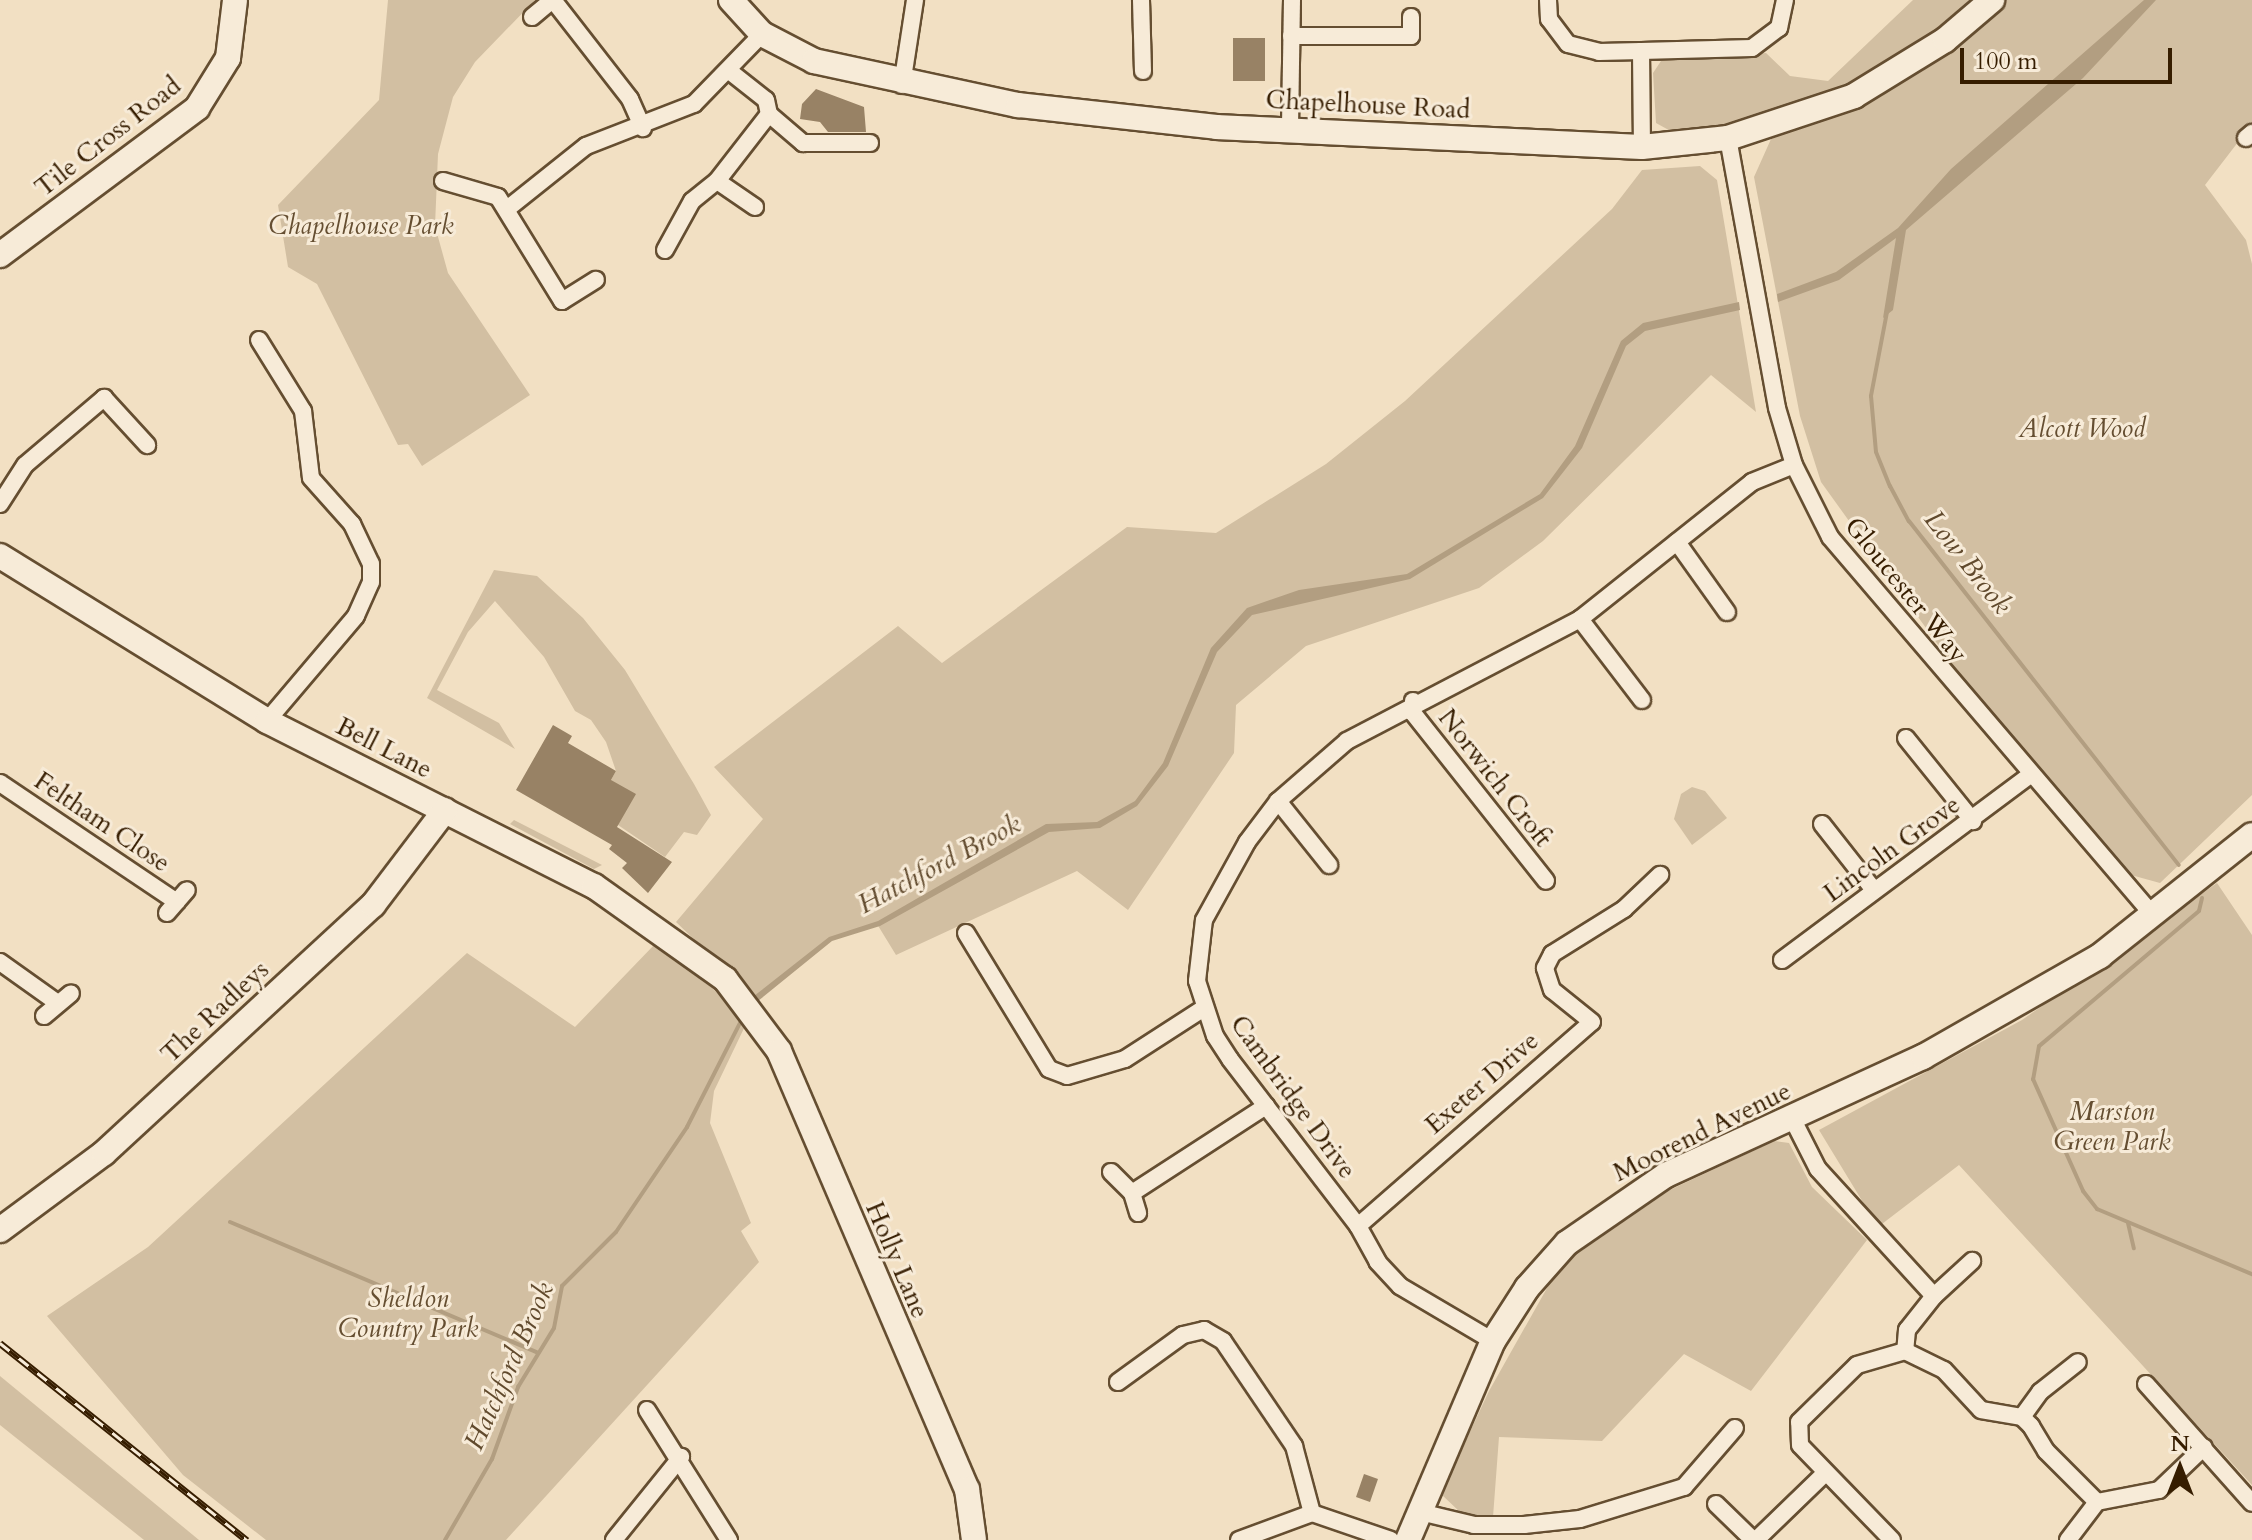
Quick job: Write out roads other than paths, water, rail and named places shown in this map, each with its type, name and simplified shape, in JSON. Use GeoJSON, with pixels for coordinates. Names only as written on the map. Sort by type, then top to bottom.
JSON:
{"type":"FeatureCollection","features":[{"type":"Feature","properties":{"kind":"street","name":"Tile Cross Road"},"geometry":{"type":"LineString","coordinates":[[0,255],[197,108],[228,58],[235,0]]}},
{"type":"Feature","properties":{"kind":"street"},"geometry":{"type":"LineString","coordinates":[[532,17],[553,0],[622,88],[643,128]]}},
{"type":"Feature","properties":{"kind":"street","name":"Chapelhouse Road"},"geometry":{"type":"LineString","coordinates":[[731,0],[762,34],[814,61],[902,85],[1089,115],[1642,147],[1728,138],[1864,90],[1945,40],[1992,0]]}},
{"type":"Feature","properties":{"kind":"street"},"geometry":{"type":"LineString","coordinates":[[902,85],[915,0]]}},
{"type":"Feature","properties":{"kind":"street"},"geometry":{"type":"LineString","coordinates":[[1141,0],[1143,71]]}},
{"type":"Feature","properties":{"kind":"street"},"geometry":{"type":"LineString","coordinates":[[1290,127],[1292,0]]}},
{"type":"Feature","properties":{"kind":"street"},"geometry":{"type":"LineString","coordinates":[[1548,0],[1549,19],[1568,44],[1599,52],[1752,48],[1779,28],[1785,0]]}},
{"type":"Feature","properties":{"kind":"street"},"geometry":{"type":"LineString","coordinates":[[1291,36],[1411,36],[1411,17]]}},
{"type":"Feature","properties":{"kind":"street"},"geometry":{"type":"LineString","coordinates":[[507,209],[586,146],[643,128],[694,104],[762,34]]}},
{"type":"Feature","properties":{"kind":"street"},"geometry":{"type":"LineString","coordinates":[[1641,51],[1642,147]]}},
{"type":"Feature","properties":{"kind":"street"},"geometry":{"type":"LineString","coordinates":[[728,70],[766,100],[769,114],[803,143],[831,150],[870,143]]}},
{"type":"Feature","properties":{"kind":"street"},"geometry":{"type":"LineString","coordinates":[[665,250],[692,201],[717,181],[769,114]]}},
{"type":"Feature","properties":{"kind":"street","name":"Gloucester Way"},"geometry":{"type":"LineString","coordinates":[[1728,138],[1762,324],[1794,465],[1830,537],[2029,776],[2143,922]]}},
{"type":"Feature","properties":{"kind":"street"},"geometry":{"type":"LineString","coordinates":[[443,181],[491,191],[507,209],[562,301],[596,280]]}},
{"type":"Feature","properties":{"kind":"street"},"geometry":{"type":"LineString","coordinates":[[717,181],[755,207]]}},
{"type":"Feature","properties":{"kind":"street"},"geometry":{"type":"LineString","coordinates":[[259,340],[303,411],[311,478],[352,524],[371,564],[371,582],[356,616],[267,721]]}},
{"type":"Feature","properties":{"kind":"street"},"geometry":{"type":"LineString","coordinates":[[0,504],[25,465],[104,398],[147,445]]}},
{"type":"Feature","properties":{"kind":"street","name":"Cambridge Drive"},"geometry":{"type":"LineString","coordinates":[[1493,1341],[1400,1286],[1215,1036],[1204,1008],[1196,954],[1204,920],[1247,842],[1278,801],[1347,741],[1413,701],[1580,619],[1752,482],[1794,465]]}},
{"type":"Feature","properties":{"kind":"street"},"geometry":{"type":"LineString","coordinates":[[1677,542],[1727,612]]}},
{"type":"Feature","properties":{"kind":"street","name":"Bell Lane"},"geometry":{"type":"LineString","coordinates":[[0,556],[267,721],[603,892],[682,943],[745,1001]]}},
{"type":"Feature","properties":{"kind":"street"},"geometry":{"type":"LineString","coordinates":[[1580,619],[1642,700]]}},
{"type":"Feature","properties":{"kind":"street","name":"Norwich Croft"},"geometry":{"type":"LineString","coordinates":[[1413,701],[1413,713],[1546,881]]}},
{"type":"Feature","properties":{"kind":"street"},"geometry":{"type":"LineString","coordinates":[[1906,738],[1973,821]]}},
{"type":"Feature","properties":{"kind":"street","name":"Lincoln Grove"},"geometry":{"type":"LineString","coordinates":[[1782,960],[1874,890],[1973,821],[2029,776]]}},
{"type":"Feature","properties":{"kind":"street","name":"Feltham Close"},"geometry":{"type":"LineString","coordinates":[[0,783],[177,901]]}},
{"type":"Feature","properties":{"kind":"street"},"geometry":{"type":"LineString","coordinates":[[1278,801],[1329,865]]}},
{"type":"Feature","properties":{"kind":"street","name":"The Radleys"},"geometry":{"type":"LineString","coordinates":[[0,1230],[104,1153],[373,905],[445,810]]}},
{"type":"Feature","properties":{"kind":"street"},"geometry":{"type":"LineString","coordinates":[[1822,824],[1874,890]]}},
{"type":"Feature","properties":{"kind":"street","name":"Moorend Avenue"},"geometry":{"type":"LineString","coordinates":[[1408,1540],[1493,1341],[1542,1269],[1597,1218],[1666,1175],[1923,1057],[2080,964],[2111,938],[2143,922],[2252,835]]}},
{"type":"Feature","properties":{"kind":"street","name":"Exeter Drive"},"geometry":{"type":"LineString","coordinates":[[1358,1226],[1592,1022],[1544,978],[1552,954],[1624,909],[1660,875]]}},
{"type":"Feature","properties":{"kind":"street"},"geometry":{"type":"LineString","coordinates":[[966,933],[1049,1069],[1083,1076],[1125,1059],[1204,1008]]}},
{"type":"Feature","properties":{"kind":"street"},"geometry":{"type":"LineString","coordinates":[[0,962],[56,1002]]}},
{"type":"Feature","properties":{"kind":"street"},"geometry":{"type":"LineString","coordinates":[[44,1016],[56,1002],[71,993]]}},
{"type":"Feature","properties":{"kind":"street","name":"Holly Lane"},"geometry":{"type":"LineString","coordinates":[[745,1001],[779,1051],[967,1489],[974,1540]]}},
{"type":"Feature","properties":{"kind":"street"},"geometry":{"type":"LineString","coordinates":[[1132,1193],[1266,1106]]}},
{"type":"Feature","properties":{"kind":"street"},"geometry":{"type":"LineString","coordinates":[[1792,1118],[1818,1169],[1934,1296]]}},
{"type":"Feature","properties":{"kind":"street"},"geometry":{"type":"LineString","coordinates":[[1111,1172],[1132,1193],[1138,1213]]}},
{"type":"Feature","properties":{"kind":"street"},"geometry":{"type":"LineString","coordinates":[[1905,1351],[1907,1330],[1934,1296],[1972,1261]]}},
{"type":"Feature","properties":{"kind":"street"},"geometry":{"type":"LineString","coordinates":[[1118,1382],[1183,1335],[1204,1330],[1223,1341],[1294,1446],[1312,1513]]}},
{"type":"Feature","properties":{"kind":"street"},"geometry":{"type":"LineString","coordinates":[[1892,1540],[1824,1474],[1800,1445],[1799,1422],[1857,1365],[1905,1351],[1944,1370],[1981,1410],[2022,1417],[2097,1502]]}},
{"type":"Feature","properties":{"kind":"street"},"geometry":{"type":"LineString","coordinates":[[2022,1417],[2040,1392],[2078,1362]]}},
{"type":"Feature","properties":{"kind":"street"},"geometry":{"type":"LineString","coordinates":[[2146,1384],[2252,1503]]}},
{"type":"Feature","properties":{"kind":"street"},"geometry":{"type":"LineString","coordinates":[[647,1410],[681,1457],[729,1540]]}},
{"type":"Feature","properties":{"kind":"street"},"geometry":{"type":"LineString","coordinates":[[1420,1512],[1474,1525],[1524,1525],[1580,1519],[1689,1492],[1735,1428]]}},
{"type":"Feature","properties":{"kind":"street"},"geometry":{"type":"LineString","coordinates":[[2068,1540],[2097,1502],[2159,1490],[2204,1447]]}},
{"type":"Feature","properties":{"kind":"street"},"geometry":{"type":"LineString","coordinates":[[614,1540],[681,1457]]}},
{"type":"Feature","properties":{"kind":"street"},"geometry":{"type":"LineString","coordinates":[[1716,1504],[1755,1540],[1824,1474]]}},
{"type":"Feature","properties":{"kind":"street"},"geometry":{"type":"LineString","coordinates":[[1239,1540],[1312,1513],[1391,1540]]}},
{"type":"Feature","properties":{"kind":"waterway","name":"Low Brook"},"geometry":{"type":"LineString","coordinates":[[1887,312],[1871,396],[1876,452],[1890,486],[1909,521],[2179,865]]}},
{"type":"Feature","properties":{"kind":"waterway","name":"Low Brook"},"geometry":{"type":"LineString","coordinates":[[2202,898],[2199,911],[2039,1046],[2033,1079],[2083,1191],[2097,1209],[2252,1274]]}},
{"type":"Feature","properties":{"kind":"waterway","name":"Hatchford Brook"},"geometry":{"type":"LineString","coordinates":[[445,1540],[492,1459],[518,1387],[554,1328],[562,1286],[616,1232],[687,1127],[743,1017]]}},
{"type":"Feature","properties":{"kind":"waterway"},"geometry":{"type":"LineString","coordinates":[[230,1222],[537,1352]]}},
{"type":"Feature","properties":{"kind":"waterway"},"geometry":{"type":"LineString","coordinates":[[2128,1223],[2134,1248]]}},
{"type":"Feature","properties":{"kind":"railway"},"geometry":{"type":"LineString","coordinates":[[0,1343],[247,1540]]}},
{"type":"Feature","properties":{"kind":"park label","name":"Chapelhouse Park"},"geometry":{"type":"Point","coordinates":[361,226]}},
{"type":"Feature","properties":{"kind":"park label","name":"Alcott Wood"},"geometry":{"type":"Point","coordinates":[2082,429]}},
{"type":"Feature","properties":{"kind":"park label","name":"Marston Green Park"},"geometry":{"type":"Point","coordinates":[2112,1127]}},
{"type":"Feature","properties":{"kind":"park label","name":"Sheldon Country Park"},"geometry":{"type":"Point","coordinates":[408,1314]}}]}
